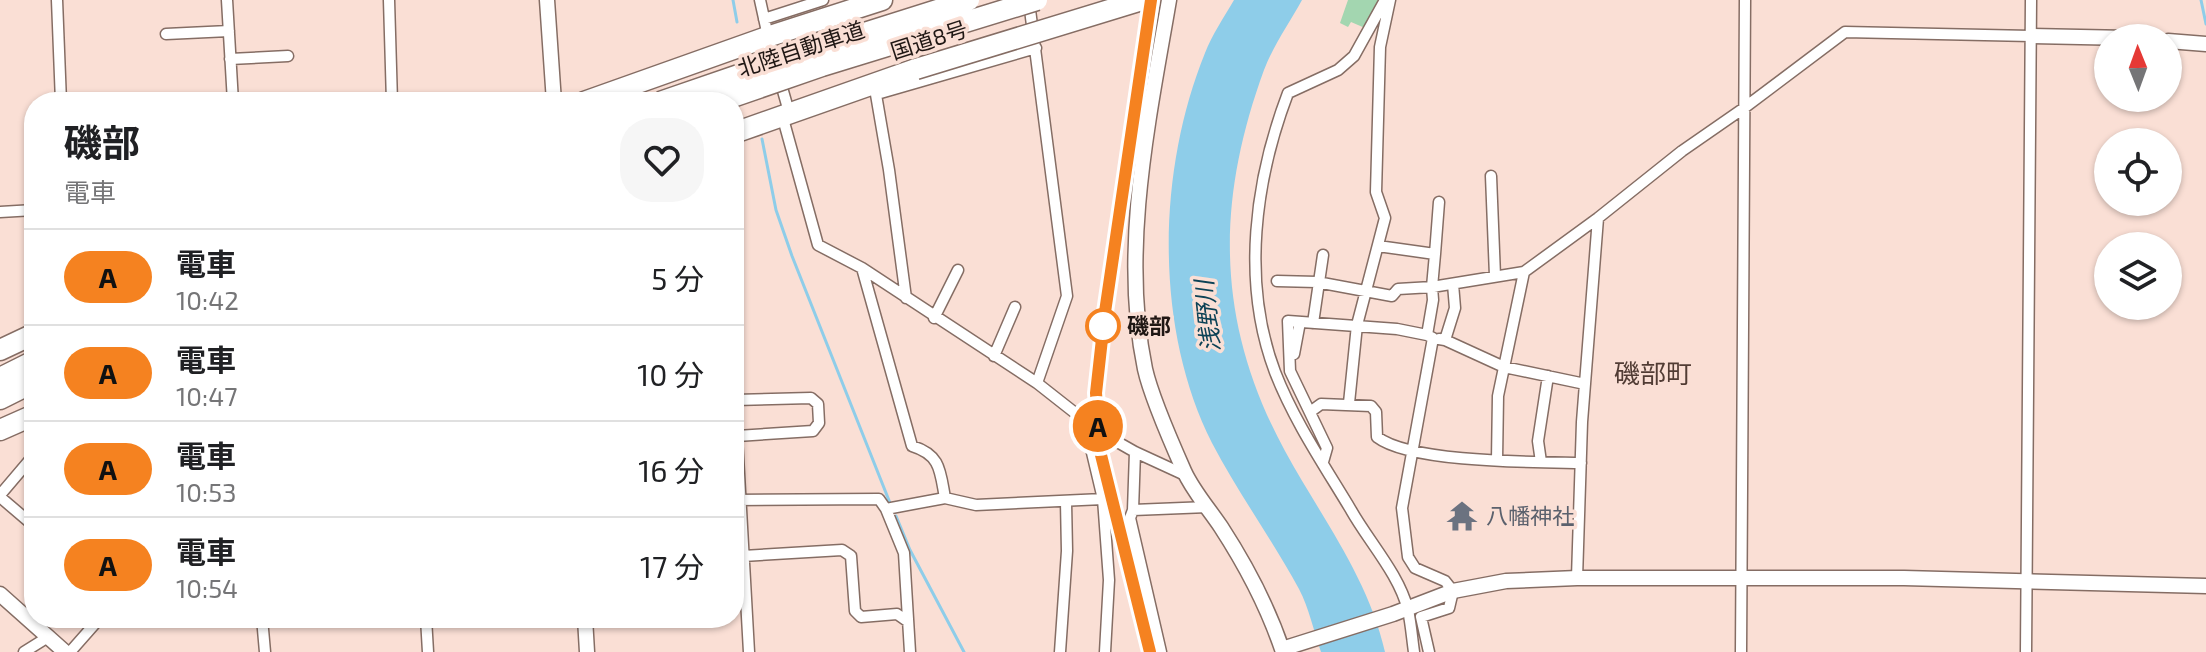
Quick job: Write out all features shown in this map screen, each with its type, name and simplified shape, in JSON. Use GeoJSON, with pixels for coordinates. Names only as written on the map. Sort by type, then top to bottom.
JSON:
{"type":"FeatureCollection","features":[{"type":"Feature","properties":{"kind":"highway","name":"北陸自動車道"},"geometry":{"type":"LineString","coordinates":[[690,92],[969,0]]}},
{"type":"Feature","properties":{"kind":"highway","name":"北陸自動車道"},"geometry":{"type":"LineString","coordinates":[[744,93],[1037,0]]}},
{"type":"Feature","properties":{"kind":"highway","name":"国道8号"},"geometry":{"type":"LineString","coordinates":[[744,129],[785,114],[876,89],[916,69],[1142,0]]}},
{"type":"Feature","properties":{"kind":"highway"},"geometry":{"type":"LineString","coordinates":[[611,92],[767,35],[873,1]]}},
{"type":"Feature","properties":{"kind":"highway"},"geometry":{"type":"LineString","coordinates":[[0,350],[24,339]]}},
{"type":"Feature","properties":{"kind":"highway"},"geometry":{"type":"LineString","coordinates":[[0,378],[24,366]]}},
{"type":"Feature","properties":{"kind":"highway"},"geometry":{"type":"LineString","coordinates":[[0,399],[24,387]]}},
{"type":"Feature","properties":{"kind":"highway"},"geometry":{"type":"LineString","coordinates":[[0,430],[24,419]]}},
{"type":"Feature","properties":{"kind":"street"},"geometry":{"type":"LineString","coordinates":[[57,0],[61,92]]}},
{"type":"Feature","properties":{"kind":"street"},"geometry":{"type":"LineString","coordinates":[[227,0],[232,92]]}},
{"type":"Feature","properties":{"kind":"street"},"geometry":{"type":"LineString","coordinates":[[389,0],[392,92]]}},
{"type":"Feature","properties":{"kind":"street"},"geometry":{"type":"LineString","coordinates":[[547,0],[553,92]]}},
{"type":"Feature","properties":{"kind":"street"},"geometry":{"type":"LineString","coordinates":[[760,0],[767,35],[823,0]]}},
{"type":"Feature","properties":{"kind":"street"},"geometry":{"type":"LineString","coordinates":[[1029,0],[1067,296],[1037,383]]}},
{"type":"Feature","properties":{"kind":"street"},"geometry":{"type":"LineString","coordinates":[[1169,0],[1147,130],[1137,230],[1136,314],[1145,372],[1185,475],[1258,589],[1278,651],[1453,591],[1506,581],[1740,577],[2206,586]]}},
{"type":"Feature","properties":{"kind":"street"},"geometry":{"type":"LineString","coordinates":[[1349,403],[1357,325],[1385,218],[1376,192],[1380,47],[1387,0]]}},
{"type":"Feature","properties":{"kind":"street"},"geometry":{"type":"LineString","coordinates":[[1387,0],[1354,56],[1338,70],[1288,93],[1275,127],[1261,182],[1255,273],[1261,323],[1282,388],[1361,528],[1396,581],[1400,611],[1414,652]]}},
{"type":"Feature","properties":{"kind":"street"},"geometry":{"type":"LineString","coordinates":[[1741,652],[1745,0]]}},
{"type":"Feature","properties":{"kind":"street"},"geometry":{"type":"LineString","coordinates":[[2026,652],[2031,0]]}},
{"type":"Feature","properties":{"kind":"street"},"geometry":{"type":"LineString","coordinates":[[166,34],[229,31]]}},
{"type":"Feature","properties":{"kind":"street"},"geometry":{"type":"LineString","coordinates":[[1277,281],[1317,282],[1392,296],[1398,289],[1432,287],[1524,272],[1692,143],[1845,32],[2094,37]]}},
{"type":"Feature","properties":{"kind":"street"},"geometry":{"type":"LineString","coordinates":[[2182,42],[2206,44]]}},
{"type":"Feature","properties":{"kind":"street"},"geometry":{"type":"LineString","coordinates":[[906,298],[876,89],[1036,48]]}},
{"type":"Feature","properties":{"kind":"street"},"geometry":{"type":"LineString","coordinates":[[230,59],[288,56]]}},
{"type":"Feature","properties":{"kind":"street"},"geometry":{"type":"LineString","coordinates":[[783,91],[785,114],[818,245],[862,268],[1037,383],[1135,452],[1185,475]]}},
{"type":"Feature","properties":{"kind":"street"},"geometry":{"type":"LineString","coordinates":[[1491,176],[1495,276]]}},
{"type":"Feature","properties":{"kind":"street"},"geometry":{"type":"LineString","coordinates":[[1439,202],[1430,336],[1402,508],[1408,557],[1415,568],[1445,581],[1453,591]]}},
{"type":"Feature","properties":{"kind":"street"},"geometry":{"type":"LineString","coordinates":[[0,212],[24,211]]}},
{"type":"Feature","properties":{"kind":"street"},"geometry":{"type":"LineString","coordinates":[[1577,578],[1585,384],[1598,218]]}},
{"type":"Feature","properties":{"kind":"street"},"geometry":{"type":"LineString","coordinates":[[1378,246],[1435,254]]}},
{"type":"Feature","properties":{"kind":"street"},"geometry":{"type":"LineString","coordinates":[[1313,323],[1323,255]]}},
{"type":"Feature","properties":{"kind":"street"},"geometry":{"type":"LineString","coordinates":[[862,268],[912,446],[923,449],[938,461],[945,498]]}},
{"type":"Feature","properties":{"kind":"street"},"geometry":{"type":"LineString","coordinates":[[934,318],[958,270]]}},
{"type":"Feature","properties":{"kind":"street"},"geometry":{"type":"LineString","coordinates":[[1497,460],[1498,396],[1524,272]]}},
{"type":"Feature","properties":{"kind":"street"},"geometry":{"type":"LineString","coordinates":[[1445,340],[1455,308],[1453,284]]}},
{"type":"Feature","properties":{"kind":"street"},"geometry":{"type":"LineString","coordinates":[[994,356],[1015,307]]}},
{"type":"Feature","properties":{"kind":"street"},"geometry":{"type":"LineString","coordinates":[[1323,462],[1327,448],[1290,371],[1288,321],[1397,329],[1445,340],[1504,367],[1585,384]]}},
{"type":"Feature","properties":{"kind":"street"},"geometry":{"type":"LineString","coordinates":[[1541,462],[1538,441],[1548,376]]}},
{"type":"Feature","properties":{"kind":"street"},"geometry":{"type":"LineString","coordinates":[[744,400],[811,398],[818,404],[819,423],[813,431],[744,436]]}},
{"type":"Feature","properties":{"kind":"street"},"geometry":{"type":"LineString","coordinates":[[1310,412],[1321,404],[1371,406],[1376,412],[1377,437],[1386,444],[1413,450],[1462,458],[1581,463]]}},
{"type":"Feature","properties":{"kind":"street"},"geometry":{"type":"LineString","coordinates":[[1084,419],[1103,499],[1109,580],[1105,652]]}},
{"type":"Feature","properties":{"kind":"street"},"geometry":{"type":"LineString","coordinates":[[1135,452],[1130,518],[1161,652]]}},
{"type":"Feature","properties":{"kind":"street"},"geometry":{"type":"LineString","coordinates":[[24,467],[0,496],[24,517]]}},
{"type":"Feature","properties":{"kind":"street"},"geometry":{"type":"LineString","coordinates":[[886,509],[945,498],[976,505],[1103,499]]}},
{"type":"Feature","properties":{"kind":"street"},"geometry":{"type":"LineString","coordinates":[[744,500],[879,499],[904,553],[910,652]]}},
{"type":"Feature","properties":{"kind":"street"},"geometry":{"type":"LineString","coordinates":[[1060,652],[1067,551],[1066,502]]}},
{"type":"Feature","properties":{"kind":"street"},"geometry":{"type":"LineString","coordinates":[[1133,510],[1208,507]]}},
{"type":"Feature","properties":{"kind":"street"},"geometry":{"type":"LineString","coordinates":[[744,556],[842,550],[851,556],[855,611],[861,617],[897,614],[907,621]]}},
{"type":"Feature","properties":{"kind":"street"},"geometry":{"type":"LineString","coordinates":[[744,572],[749,652]]}},
{"type":"Feature","properties":{"kind":"street"},"geometry":{"type":"LineString","coordinates":[[1429,652],[1421,617],[1449,608],[1453,591]]}},
{"type":"Feature","properties":{"kind":"street"},"geometry":{"type":"LineString","coordinates":[[0,594],[24,616]]}},
{"type":"Feature","properties":{"kind":"street"},"geometry":{"type":"LineString","coordinates":[[38,628],[68,652],[91,628]]}},
{"type":"Feature","properties":{"kind":"street"},"geometry":{"type":"LineString","coordinates":[[263,628],[265,652]]}},
{"type":"Feature","properties":{"kind":"street"},"geometry":{"type":"LineString","coordinates":[[427,628],[428,652]]}},
{"type":"Feature","properties":{"kind":"street"},"geometry":{"type":"LineString","coordinates":[[586,628],[587,652]]}},
{"type":"Feature","properties":{"kind":"street"},"geometry":{"type":"LineString","coordinates":[[24,652],[48,637]]}},
{"type":"Feature","properties":{"kind":"green space"},"geometry":{"type":"Polygon","coordinates":[[[1348,0],[1378,0],[1365,28],[1351,22],[1348,27],[1340,23],[1348,0]]]}},
{"type":"Feature","properties":{"kind":"water","name":"浅野川"},"geometry":{"type":"Polygon","coordinates":[[[1234,0],[1302,0],[1264,70],[1237,168],[1231,216],[1230,263],[1235,310],[1246,357],[1262,404],[1285,451],[1355,573],[1385,652],[1321,652],[1299,589],[1212,443],[1193,398],[1180,350],[1172,300],[1169,249],[1171,198],[1178,148],[1189,99],[1205,53],[1234,0]]]}},
{"type":"Feature","properties":{"kind":"waterway"},"geometry":{"type":"LineString","coordinates":[[733,0],[737,22]]}},
{"type":"Feature","properties":{"kind":"waterway"},"geometry":{"type":"LineString","coordinates":[[2201,0],[2206,24]]}},
{"type":"Feature","properties":{"kind":"waterway"},"geometry":{"type":"LineString","coordinates":[[1105,282],[1145,8]]}},
{"type":"Feature","properties":{"kind":"waterway"},"geometry":{"type":"LineString","coordinates":[[762,139],[776,210],[792,256],[890,503]]}},
{"type":"Feature","properties":{"kind":"waterway"},"geometry":{"type":"LineString","coordinates":[[896,516],[910,550],[964,652]]}},
{"type":"Feature","properties":{"kind":"railway"},"geometry":{"type":"LineString","coordinates":[[1150,652],[1101,455],[1096,393],[1151,0]]}},
{"type":"Feature","properties":{"kind":"train","name":"A"},"geometry":{"type":"LineString","coordinates":[[1150,652],[1101,455],[1096,393],[1151,0]]}},
{"type":"Feature","properties":{"kind":"place","name":"磯部"},"geometry":{"type":"Point","coordinates":[1103,326]}},
{"type":"Feature","properties":{"kind":"place","name":"八幡神社"},"geometry":{"type":"Point","coordinates":[1462,516]}},
{"type":"Feature","properties":{"kind":"district","name":"磯部町"},"geometry":{"type":"Point","coordinates":[1653,374]}}]}
